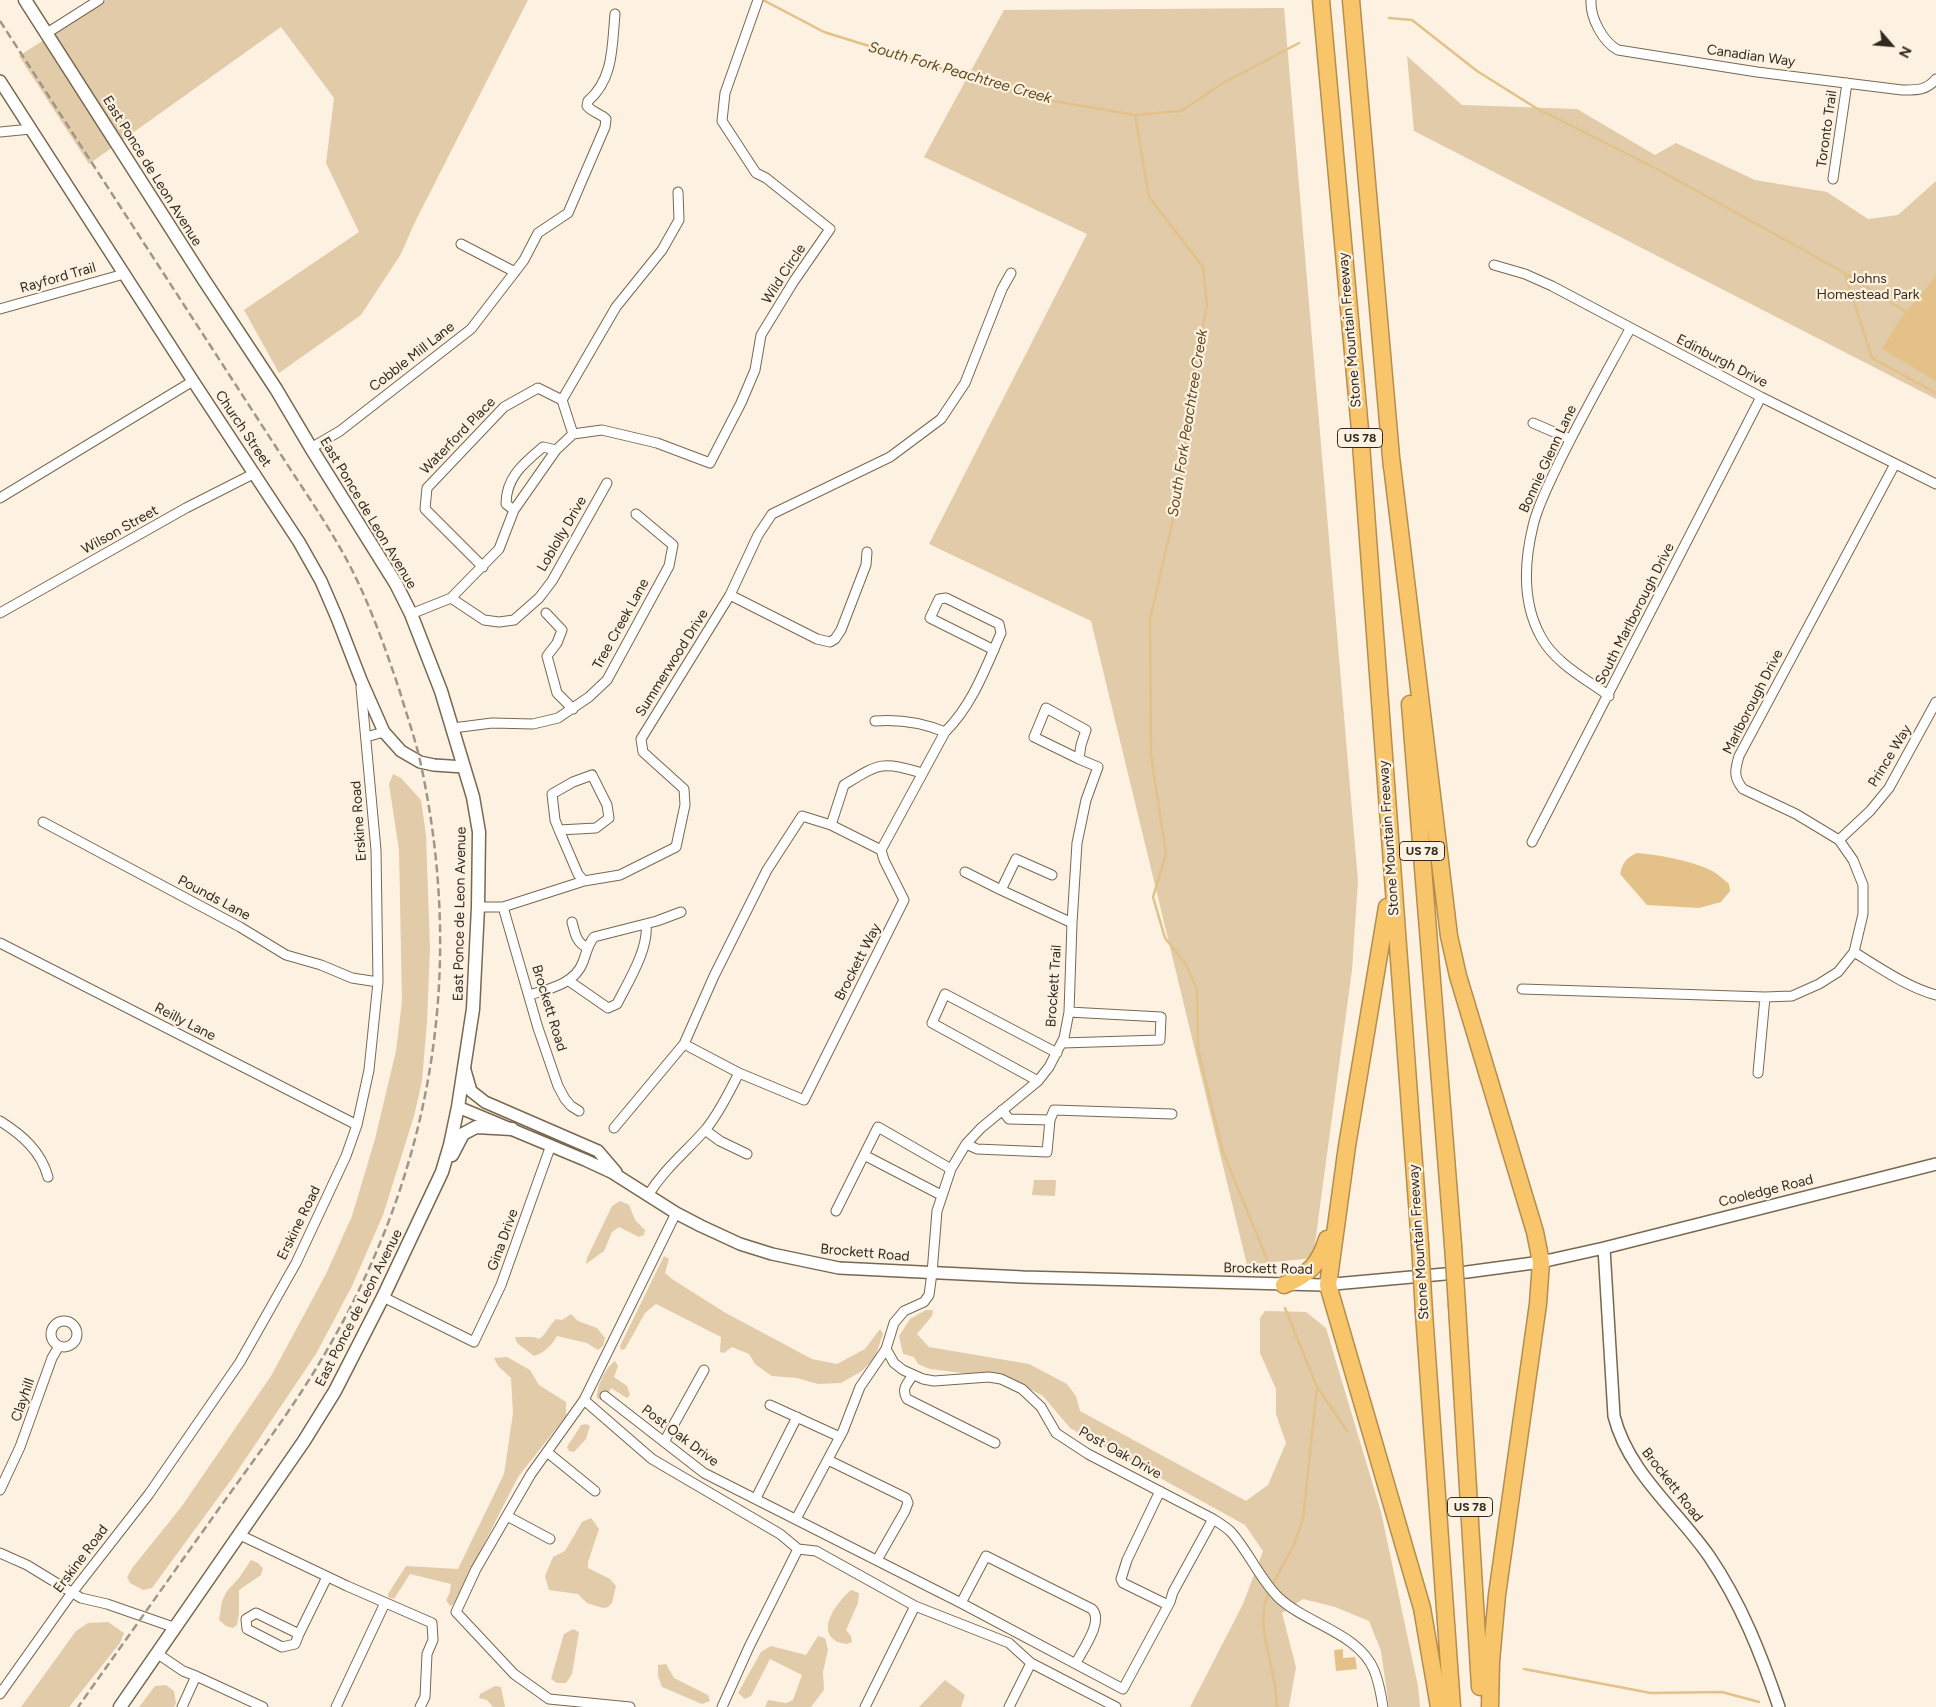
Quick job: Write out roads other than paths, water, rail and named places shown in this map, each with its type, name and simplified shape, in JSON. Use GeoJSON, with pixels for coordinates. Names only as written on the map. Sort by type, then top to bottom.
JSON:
{"type":"FeatureCollection","features":[{"type":"Feature","properties":{"kind":"highway","name":"Stone Mountain Freeway"},"geometry":{"type":"LineString","coordinates":[[1321,0],[1360,430],[1452,1707]]}},
{"type":"Feature","properties":{"kind":"highway","name":"US 78"},"geometry":{"type":"LineString","coordinates":[[1351,0],[1391,457],[1457,1306],[1482,1707]]}},
{"type":"Feature","properties":{"kind":"highway"},"geometry":{"type":"LineString","coordinates":[[1391,457],[1449,936],[1458,976],[1535,1232],[1541,1262],[1537,1314],[1497,1595],[1491,1661],[1490,1707]]}},
{"type":"Feature","properties":{"kind":"highway"},"geometry":{"type":"LineString","coordinates":[[1392,878],[1340,1198],[1328,1285],[1422,1608],[1439,1707]]}},
{"type":"Feature","properties":{"kind":"highway"},"geometry":{"type":"LineString","coordinates":[[1284,1285],[1302,1277],[1319,1260],[1323,1253],[1340,1198]]}},
{"type":"Feature","properties":{"kind":"main road","name":"East Ponce de Leon Avenue"},"geometry":{"type":"LineString","coordinates":[[25,0],[276,389],[396,584],[411,614],[441,691],[473,797],[479,832],[478,907],[473,1009],[458,1107],[442,1172],[383,1297],[335,1391],[310,1433],[120,1707]]}},
{"type":"Feature","properties":{"kind":"main road"},"geometry":{"type":"LineString","coordinates":[[442,1172],[463,1134],[476,1127],[512,1129]]}},
{"type":"Feature","properties":{"kind":"street"},"geometry":{"type":"LineString","coordinates":[[46,33],[99,0]]}},
{"type":"Feature","properties":{"kind":"street","name":"Canadian Way"},"geometry":{"type":"LineString","coordinates":[[1591,0],[1596,22],[1604,38],[1618,50],[1757,72],[1902,90],[1922,90],[1931,86],[1936,79]]}},
{"type":"Feature","properties":{"kind":"street","name":"Wild Circle"},"geometry":{"type":"LineString","coordinates":[[573,434],[602,430],[658,443],[710,463],[741,403],[751,378],[761,335],[830,229],[766,178],[756,173],[722,121],[725,93],[757,4]]}},
{"type":"Feature","properties":{"kind":"street","name":"Cobble Mill Lane"},"geometry":{"type":"LineString","coordinates":[[311,448],[340,431],[471,329],[524,260],[538,233],[568,213],[606,127],[606,119],[592,112],[588,106],[588,101],[594,96],[610,67],[615,14]]}},
{"type":"Feature","properties":{"kind":"street","name":"Church Street"},"geometry":{"type":"LineString","coordinates":[[0,81],[299,542],[321,581],[338,618],[361,680],[384,732],[401,751],[420,762],[464,767]]}},
{"type":"Feature","properties":{"kind":"street","name":"Toronto Trail"},"geometry":{"type":"LineString","coordinates":[[1833,179],[1847,83]]}},
{"type":"Feature","properties":{"kind":"street"},"geometry":{"type":"LineString","coordinates":[[0,132],[30,129]]}},
{"type":"Feature","properties":{"kind":"street"},"geometry":{"type":"LineString","coordinates":[[411,614],[451,598],[483,567],[499,549],[514,510],[556,450],[573,434],[562,400],[616,307],[662,250],[669,238],[678,220],[678,192]]}},
{"type":"Feature","properties":{"kind":"street"},"geometry":{"type":"LineString","coordinates":[[461,244],[515,272]]}},
{"type":"Feature","properties":{"kind":"street","name":"Edinburgh Drive"},"geometry":{"type":"LineString","coordinates":[[1494,265],[1525,274],[1552,286],[1761,397],[1936,484]]}},
{"type":"Feature","properties":{"kind":"street","name":"Summerwood Drive"},"geometry":{"type":"LineString","coordinates":[[478,907],[503,907],[584,881],[620,875],[676,847],[684,805],[684,789],[643,752],[641,739],[649,723],[730,595],[758,535],[772,514],[890,456],[941,419],[965,383],[1010,273]]}},
{"type":"Feature","properties":{"kind":"street","name":"Rayford Trail"},"geometry":{"type":"LineString","coordinates":[[0,309],[124,274]]}},
{"type":"Feature","properties":{"kind":"street","name":"Bonnie Glenn Lane"},"geometry":{"type":"LineString","coordinates":[[1609,696],[1554,655],[1541,638],[1531,617],[1526,588],[1527,557],[1533,524],[1570,439],[1630,329]]}},
{"type":"Feature","properties":{"kind":"street"},"geometry":{"type":"LineString","coordinates":[[0,498],[193,381]]}},
{"type":"Feature","properties":{"kind":"street","name":"Waterford Place"},"geometry":{"type":"LineString","coordinates":[[483,567],[425,509],[427,488],[504,406],[538,388],[562,400]]}},
{"type":"Feature","properties":{"kind":"street","name":"South Marlborough Drive"},"geometry":{"type":"LineString","coordinates":[[1532,842],[1609,696],[1761,397]]}},
{"type":"Feature","properties":{"kind":"street"},"geometry":{"type":"LineString","coordinates":[[1533,423],[1570,439]]}},
{"type":"Feature","properties":{"kind":"street"},"geometry":{"type":"LineString","coordinates":[[514,510],[506,504],[506,490],[523,463],[543,447],[556,450]]}},
{"type":"Feature","properties":{"kind":"street","name":"Marlborough Drive"},"geometry":{"type":"LineString","coordinates":[[1522,989],[1766,997],[1792,996],[1819,984],[1838,972],[1854,952],[1863,914],[1863,885],[1853,860],[1839,840],[1804,818],[1743,789],[1737,781],[1734,772],[1743,747],[1895,464]]}},
{"type":"Feature","properties":{"kind":"street","name":"Wilson Street"},"geometry":{"type":"LineString","coordinates":[[0,614],[186,508],[255,473]]}},
{"type":"Feature","properties":{"kind":"street","name":"Loblolly Drive"},"geometry":{"type":"LineString","coordinates":[[451,598],[484,620],[499,622],[514,620],[539,598],[552,581],[607,483]]}},
{"type":"Feature","properties":{"kind":"street","name":"Tree Creek Lane"},"geometry":{"type":"LineString","coordinates":[[453,728],[492,723],[533,724],[558,718],[589,698],[607,680],[669,566],[674,545],[636,514]]}},
{"type":"Feature","properties":{"kind":"street"},"geometry":{"type":"LineString","coordinates":[[730,595],[817,639],[830,642],[835,639],[841,630],[866,565],[867,552]]}},
{"type":"Feature","properties":{"kind":"street"},"geometry":{"type":"LineString","coordinates":[[614,1128],[684,1044],[714,976],[767,870],[802,816],[832,826],[881,850],[945,732],[958,719],[994,650],[1002,633],[998,624],[946,598],[938,599],[930,618],[994,650]]}},
{"type":"Feature","properties":{"kind":"street"},"geometry":{"type":"LineString","coordinates":[[546,613],[562,630],[557,643],[547,656],[557,693],[573,709]]}},
{"type":"Feature","properties":{"kind":"street","name":"Erskine Road"},"geometry":{"type":"LineString","coordinates":[[0,1694],[71,1594],[149,1494],[240,1362],[296,1263],[346,1156],[357,1125],[369,1070],[378,982],[376,850],[361,680]]}},
{"type":"Feature","properties":{"kind":"street","name":"Prince Way"},"geometry":{"type":"LineString","coordinates":[[1839,840],[1870,811],[1889,788],[1936,702]]}},
{"type":"Feature","properties":{"kind":"street","name":"Brockett Trail"},"geometry":{"type":"LineString","coordinates":[[932,1273],[937,1211],[951,1169],[966,1144],[981,1128],[1038,1081],[1049,1067],[1064,1038],[1069,1012],[1077,843],[1086,800],[1098,766],[1079,760],[1034,737],[1046,708],[1086,730],[1079,760]]}},
{"type":"Feature","properties":{"kind":"street"},"geometry":{"type":"LineString","coordinates":[[875,721],[896,720],[925,724],[945,732]]}},
{"type":"Feature","properties":{"kind":"street"},"geometry":{"type":"LineString","coordinates":[[366,737],[384,732]]}},
{"type":"Feature","properties":{"kind":"street"},"geometry":{"type":"LineString","coordinates":[[832,826],[844,785],[874,767],[895,765],[922,773]]}},
{"type":"Feature","properties":{"kind":"street"},"geometry":{"type":"LineString","coordinates":[[559,830],[596,828],[609,818],[607,805],[592,775],[573,782],[552,794],[555,820],[559,830],[578,874],[584,881]]}},
{"type":"Feature","properties":{"kind":"street","name":"Pounds Lane"},"geometry":{"type":"LineString","coordinates":[[43,822],[240,927],[286,955],[321,965],[352,978],[378,982]]}},
{"type":"Feature","properties":{"kind":"street","name":"Brockett Way"},"geometry":{"type":"LineString","coordinates":[[684,1044],[739,1073],[804,1100],[904,900],[881,850]]}},
{"type":"Feature","properties":{"kind":"street"},"geometry":{"type":"LineString","coordinates":[[1001,890],[1016,859],[1052,875]]}},
{"type":"Feature","properties":{"kind":"street"},"geometry":{"type":"LineString","coordinates":[[965,872],[1072,923]]}},
{"type":"Feature","properties":{"kind":"street","name":"Brockett Road"},"geometry":{"type":"LineString","coordinates":[[503,907],[558,1086],[565,1099],[579,1111]]}},
{"type":"Feature","properties":{"kind":"street"},"geometry":{"type":"LineString","coordinates":[[529,995],[569,981],[582,965],[594,937],[646,924],[681,912]]}},
{"type":"Feature","properties":{"kind":"street"},"geometry":{"type":"LineString","coordinates":[[572,922],[577,940],[581,945],[588,948]]}},
{"type":"Feature","properties":{"kind":"street"},"geometry":{"type":"LineString","coordinates":[[569,981],[608,1008],[616,1004],[645,944],[648,933],[646,924]]}},
{"type":"Feature","properties":{"kind":"street","name":"Reilly Lane"},"geometry":{"type":"LineString","coordinates":[[0,943],[357,1125]]}},
{"type":"Feature","properties":{"kind":"street"},"geometry":{"type":"LineString","coordinates":[[1854,952],[1894,976],[1936,995]]}},
{"type":"Feature","properties":{"kind":"street"},"geometry":{"type":"LineString","coordinates":[[1038,1081],[932,1023],[945,994],[1057,1053]]}},
{"type":"Feature","properties":{"kind":"street"},"geometry":{"type":"LineString","coordinates":[[1758,1073],[1766,997]]}},
{"type":"Feature","properties":{"kind":"street"},"geometry":{"type":"LineString","coordinates":[[1062,1043],[1160,1040],[1161,1016],[1069,1012]]}},
{"type":"Feature","properties":{"kind":"street"},"geometry":{"type":"LineString","coordinates":[[464,1067],[471,1091],[486,1102],[598,1151],[620,1178]]}},
{"type":"Feature","properties":{"kind":"street"},"geometry":{"type":"LineString","coordinates":[[648,1195],[665,1171],[705,1130],[719,1112],[739,1073]]}},
{"type":"Feature","properties":{"kind":"street","name":"Brockett Road"},"geometry":{"type":"LineString","coordinates":[[458,1107],[551,1145],[620,1178],[676,1213],[740,1244],[792,1260],[839,1268],[932,1273],[1328,1285],[1467,1272],[1541,1262],[1604,1248],[1614,1416],[1618,1433],[1633,1462],[1708,1556],[1732,1593],[1752,1634],[1780,1707]]}},
{"type":"Feature","properties":{"kind":"street"},"geometry":{"type":"LineString","coordinates":[[1002,1110],[1009,1119],[1050,1120]]}},
{"type":"Feature","properties":{"kind":"street"},"geometry":{"type":"LineString","coordinates":[[966,1144],[977,1149],[1047,1152],[1050,1120],[1054,1110],[1172,1114]]}},
{"type":"Feature","properties":{"kind":"street"},"geometry":{"type":"LineString","coordinates":[[0,1121],[17,1132],[33,1148],[44,1165],[48,1177]]}},
{"type":"Feature","properties":{"kind":"street"},"geometry":{"type":"LineString","coordinates":[[836,1211],[878,1127],[951,1169]]}},
{"type":"Feature","properties":{"kind":"street"},"geometry":{"type":"LineString","coordinates":[[705,1130],[720,1141],[747,1154]]}},
{"type":"Feature","properties":{"kind":"street","name":"Gina Drive"},"geometry":{"type":"LineString","coordinates":[[383,1297],[474,1342],[501,1284],[551,1145]]}},
{"type":"Feature","properties":{"kind":"street"},"geometry":{"type":"LineString","coordinates":[[864,1155],[941,1195]]}},
{"type":"Feature","properties":{"kind":"street","name":"Cooledge Road"},"geometry":{"type":"LineString","coordinates":[[1604,1248],[1936,1164]]}},
{"type":"Feature","properties":{"kind":"street"},"geometry":{"type":"LineString","coordinates":[[630,1707],[548,1703],[514,1674],[456,1612],[476,1569],[531,1474],[584,1400],[676,1213]]}},
{"type":"Feature","properties":{"kind":"street"},"geometry":{"type":"LineString","coordinates":[[796,1519],[840,1437],[860,1387],[886,1349],[891,1329],[904,1311],[926,1300],[930,1289],[932,1273]]}},
{"type":"Feature","properties":{"kind":"street","name":"Clayhill"},"geometry":{"type":"LineString","coordinates":[[0,1490],[20,1447],[52,1358],[59,1346]]}},
{"type":"Feature","properties":{"kind":"street","name":"Post Oak Drive"},"geometry":{"type":"LineString","coordinates":[[886,1349],[894,1363],[923,1380],[989,1377],[1001,1379],[1022,1389],[1041,1407],[1056,1433],[1088,1454],[1213,1519],[1230,1531],[1265,1582],[1278,1597],[1294,1611],[1350,1642],[1360,1650],[1374,1668],[1383,1707]]}},
{"type":"Feature","properties":{"kind":"street"},"geometry":{"type":"LineString","coordinates":[[664,1442],[704,1370]]}},
{"type":"Feature","properties":{"kind":"street"},"geometry":{"type":"LineString","coordinates":[[913,1375],[903,1390],[907,1399],[996,1443]]}},
{"type":"Feature","properties":{"kind":"street","name":"Post Oak Drive"},"geometry":{"type":"LineString","coordinates":[[605,1396],[704,1473],[961,1602],[1123,1689],[1170,1602]]}},
{"type":"Feature","properties":{"kind":"street"},"geometry":{"type":"LineString","coordinates":[[584,1400],[652,1459],[780,1534],[798,1549],[816,1551],[915,1606],[1009,1643],[1031,1663],[1116,1707]]}},
{"type":"Feature","properties":{"kind":"street"},"geometry":{"type":"LineString","coordinates":[[770,1404],[840,1437]]}},
{"type":"Feature","properties":{"kind":"street"},"geometry":{"type":"LineString","coordinates":[[756,1498],[797,1417]]}},
{"type":"Feature","properties":{"kind":"street"},"geometry":{"type":"LineString","coordinates":[[547,1452],[595,1491]]}},
{"type":"Feature","properties":{"kind":"street"},"geometry":{"type":"LineString","coordinates":[[828,1460],[906,1498],[908,1503],[905,1511],[877,1560]]}},
{"type":"Feature","properties":{"kind":"street","name":"Post Oak Drive"},"geometry":{"type":"LineString","coordinates":[[1160,1491],[1127,1560],[1121,1579],[1123,1583],[1166,1604],[1170,1602]]}},
{"type":"Feature","properties":{"kind":"street"},"geometry":{"type":"LineString","coordinates":[[507,1516],[550,1539]]}},
{"type":"Feature","properties":{"kind":"street"},"geometry":{"type":"LineString","coordinates":[[1170,1602],[1173,1592],[1213,1519]]}},
{"type":"Feature","properties":{"kind":"street"},"geometry":{"type":"LineString","coordinates":[[240,1535],[327,1577],[432,1623],[433,1640],[427,1654],[425,1697],[420,1707]]}},
{"type":"Feature","properties":{"kind":"street"},"geometry":{"type":"LineString","coordinates":[[722,1707],[749,1647],[798,1549]]}},
{"type":"Feature","properties":{"kind":"street"},"geometry":{"type":"LineString","coordinates":[[0,1553],[27,1565],[71,1594],[107,1604],[176,1628]]}},
{"type":"Feature","properties":{"kind":"street"},"geometry":{"type":"LineString","coordinates":[[961,1602],[986,1556],[1092,1609],[1095,1612],[1096,1624],[1076,1663]]}},
{"type":"Feature","properties":{"kind":"street"},"geometry":{"type":"LineString","coordinates":[[299,1634],[256,1613],[246,1619],[247,1629],[282,1647],[295,1644],[327,1577]]}},
{"type":"Feature","properties":{"kind":"street"},"geometry":{"type":"LineString","coordinates":[[336,1707],[385,1603]]}},
{"type":"Feature","properties":{"kind":"street"},"geometry":{"type":"LineString","coordinates":[[865,1707],[915,1606]]}},
{"type":"Feature","properties":{"kind":"street"},"geometry":{"type":"LineString","coordinates":[[158,1654],[183,1671],[263,1707]]}},
{"type":"Feature","properties":{"kind":"street"},"geometry":{"type":"LineString","coordinates":[[1009,1707],[1031,1663]]}},
{"type":"Feature","properties":{"kind":"street"},"geometry":{"type":"LineString","coordinates":[[182,1707],[196,1676]]}},
{"type":"Feature","properties":{"kind":"waterway","name":"South Fork Peachtree Creek"},"geometry":{"type":"LineString","coordinates":[[763,0],[824,32],[1036,98],[1135,115],[1181,111],[1223,83],[1299,43]]}},
{"type":"Feature","properties":{"kind":"waterway"},"geometry":{"type":"LineString","coordinates":[[1389,18],[1412,20],[1477,71],[1536,108],[1659,170],[1845,273],[1906,312]]}},
{"type":"Feature","properties":{"kind":"waterway","name":"South Fork Peachtree Creek"},"geometry":{"type":"LineString","coordinates":[[1135,115],[1149,197],[1203,267],[1207,305],[1188,405],[1180,490],[1150,619],[1151,755],[1166,854],[1153,897],[1165,938],[1185,963],[1197,989],[1198,1050],[1223,1152],[1269,1264]]}},
{"type":"Feature","properties":{"kind":"waterway"},"geometry":{"type":"LineString","coordinates":[[1845,274],[1872,358],[1936,393]]}},
{"type":"Feature","properties":{"kind":"waterway","name":"South Fork Peachtree Creek"},"geometry":{"type":"LineString","coordinates":[[1271,1587],[1294,1545],[1303,1519],[1317,1387],[1285,1308]]}},
{"type":"Feature","properties":{"kind":"waterway"},"geometry":{"type":"LineString","coordinates":[[1318,1388],[1347,1431]]}},
{"type":"Feature","properties":{"kind":"waterway","name":"South Fork Peachtree Creek"},"geometry":{"type":"LineString","coordinates":[[1269,1592],[1265,1602],[1264,1624],[1275,1683],[1277,1707]]}},
{"type":"Feature","properties":{"kind":"waterway"},"geometry":{"type":"LineString","coordinates":[[1524,1669],[1651,1693],[1722,1692],[1759,1702]]}},
{"type":"Feature","properties":{"kind":"railway"},"geometry":{"type":"LineString","coordinates":[[0,21],[314,505],[340,547],[355,576],[385,648],[419,756],[434,842],[440,918],[439,993],[430,1066],[415,1139],[393,1211],[363,1281],[315,1371],[288,1412],[78,1707]]}},
{"type":"Feature","properties":{"kind":"park label","name":"Johns Homestead Park"},"geometry":{"type":"Point","coordinates":[1868,288]}}]}
